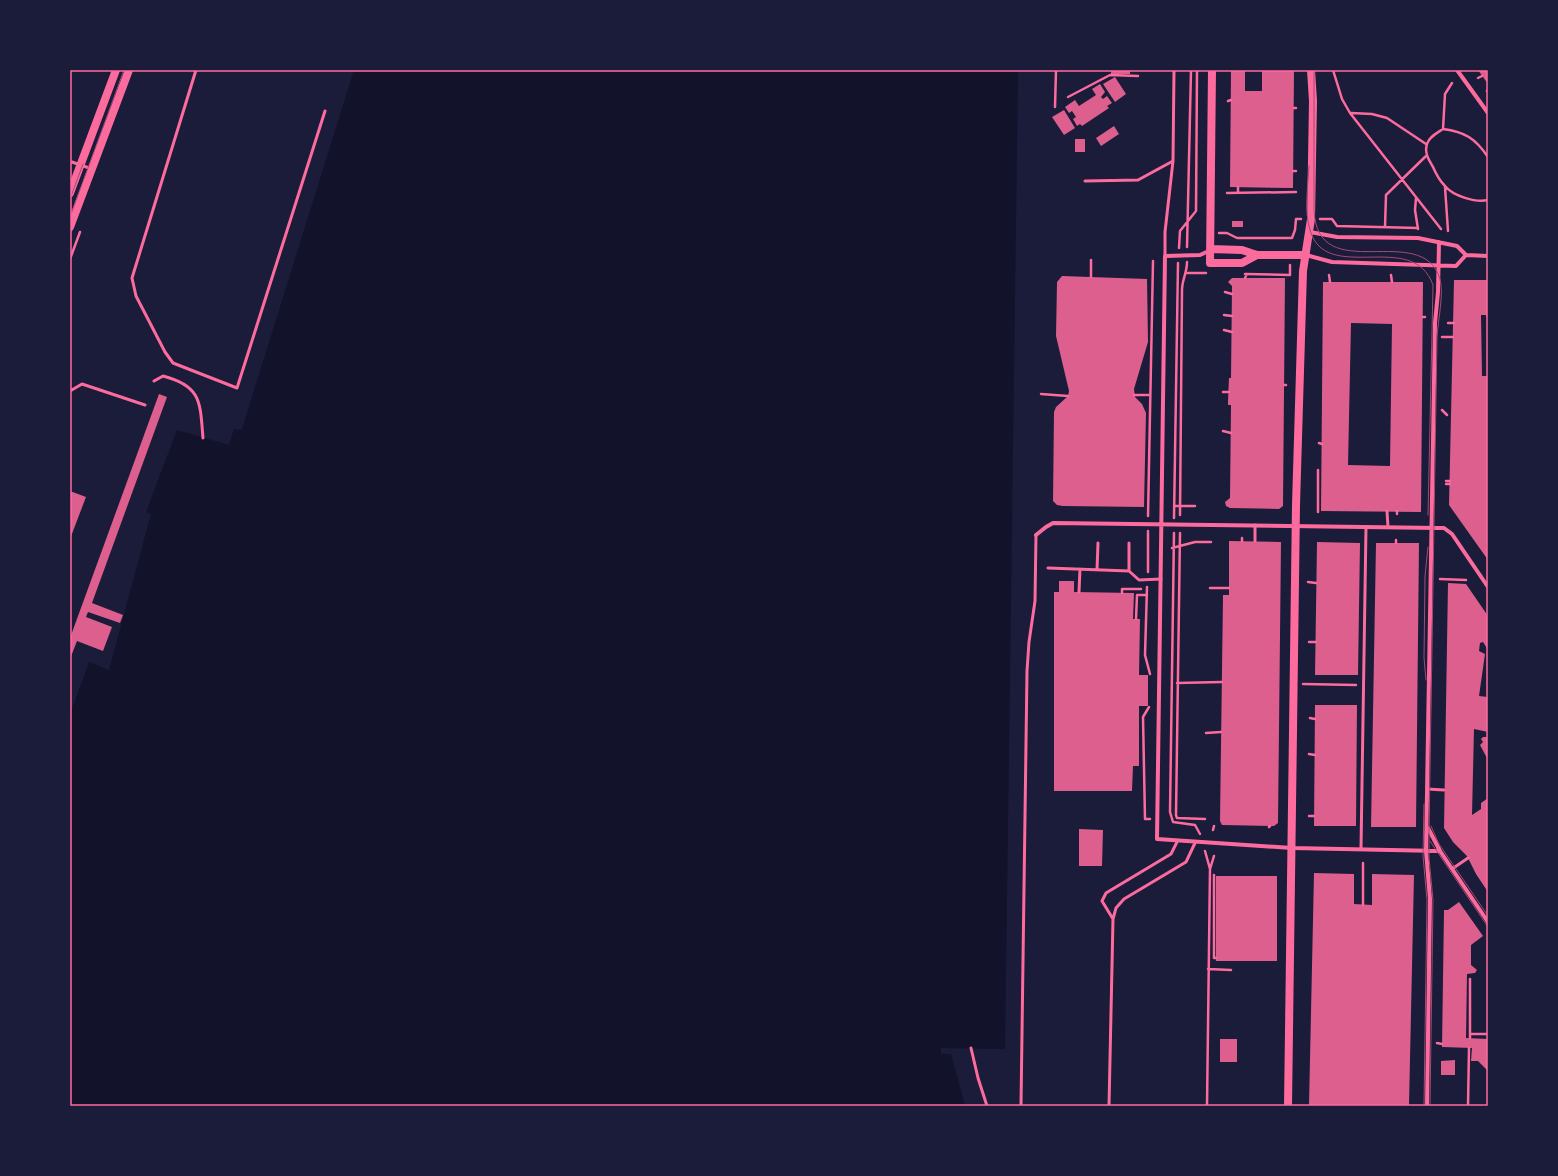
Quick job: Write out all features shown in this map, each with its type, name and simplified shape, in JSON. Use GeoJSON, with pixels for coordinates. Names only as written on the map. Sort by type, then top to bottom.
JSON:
{"type":"FeatureCollection","features":[{"type":"Feature","properties":{"kind":"main road"},"geometry":{"type":"LineString","coordinates":[[70,193],[116,70]]}},
{"type":"Feature","properties":{"kind":"main road"},"geometry":{"type":"LineString","coordinates":[[70,227],[129,70]]}},
{"type":"Feature","properties":{"kind":"main road"},"geometry":{"type":"LineString","coordinates":[[1212,70],[1210,263],[1242,263],[1256,255]]}},
{"type":"Feature","properties":{"kind":"main road"},"geometry":{"type":"LineString","coordinates":[[1288,1106],[1296,526],[1303,271],[1310,232],[1313,101],[1311,70]]}},
{"type":"Feature","properties":{"kind":"main road"},"geometry":{"type":"LineString","coordinates":[[1211,250],[1242,250],[1256,255],[1306,255]]}},
{"type":"Feature","properties":{"kind":"street"},"geometry":{"type":"LineString","coordinates":[[1457,70],[1488,113]]}},
{"type":"Feature","properties":{"kind":"street"},"geometry":{"type":"LineString","coordinates":[[1310,232],[1337,237],[1418,238],[1457,246],[1466,256]]}},
{"type":"Feature","properties":{"kind":"street"},"geometry":{"type":"LineString","coordinates":[[1427,1106],[1430,899],[1426,851],[1435,323],[1438,292],[1439,242]]}},
{"type":"Feature","properties":{"kind":"street"},"geometry":{"type":"LineString","coordinates":[[1211,250],[1200,256],[1165,256],[1157,839],[1177,842],[1292,848],[1440,851]]}},
{"type":"Feature","properties":{"kind":"street"},"geometry":{"type":"LineString","coordinates":[[1306,255],[1332,262],[1438,266],[1456,266],[1466,256],[1488,256]]}},
{"type":"Feature","properties":{"kind":"street"},"geometry":{"type":"LineString","coordinates":[[1200,256],[1210,263]]}},
{"type":"Feature","properties":{"kind":"street"},"geometry":{"type":"LineString","coordinates":[[1036,535],[1046,526],[1053,524],[1444,528],[1455,539],[1488,587]]}},
{"type":"Feature","properties":{"kind":"street"},"geometry":{"type":"LineString","coordinates":[[1427,824],[1440,851],[1488,922]]}},
{"type":"Feature","properties":{"kind":"lane"},"geometry":{"type":"LineString","coordinates":[[196,70],[132,278],[136,296],[165,352],[173,363],[209,379],[237,388],[324,112]]}},
{"type":"Feature","properties":{"kind":"lane"},"geometry":{"type":"LineString","coordinates":[[1165,256],[1165,232],[1173,161],[1174,70]]}},
{"type":"Feature","properties":{"kind":"lane"},"geometry":{"type":"LineString","coordinates":[[1085,181],[1138,180],[1173,161]]}},
{"type":"Feature","properties":{"kind":"lane"},"geometry":{"type":"LineString","coordinates":[[70,163],[80,164],[92,169]]}},
{"type":"Feature","properties":{"kind":"lane"},"geometry":{"type":"LineString","coordinates":[[154,381],[163,376],[174,379],[191,390],[200,403],[203,438]]}},
{"type":"Feature","properties":{"kind":"lane"},"geometry":{"type":"LineString","coordinates":[[70,391],[82,384],[145,405]]}},
{"type":"Feature","properties":{"kind":"lane"},"geometry":{"type":"LineString","coordinates":[[1386,511],[1388,527]]}},
{"type":"Feature","properties":{"kind":"lane"},"geometry":{"type":"LineString","coordinates":[[1255,525],[1255,541]]}},
{"type":"Feature","properties":{"kind":"lane"},"geometry":{"type":"LineString","coordinates":[[1361,849],[1366,527]]}},
{"type":"Feature","properties":{"kind":"lane"},"geometry":{"type":"LineString","coordinates":[[1021,1106],[1028,659],[1035,601],[1036,535]]}},
{"type":"Feature","properties":{"kind":"lane"},"geometry":{"type":"LineString","coordinates":[[1097,570],[1098,542]]}},
{"type":"Feature","properties":{"kind":"lane"},"geometry":{"type":"LineString","coordinates":[[1129,543],[1129,571]]}},
{"type":"Feature","properties":{"kind":"lane"},"geometry":{"type":"LineString","coordinates":[[1048,568],[1129,571],[1139,580],[1161,579]]}},
{"type":"Feature","properties":{"kind":"lane"},"geometry":{"type":"LineString","coordinates":[[1079,592],[1080,569]]}},
{"type":"Feature","properties":{"kind":"lane"},"geometry":{"type":"LineString","coordinates":[[1427,789],[1444,790]]}},
{"type":"Feature","properties":{"kind":"lane"},"geometry":{"type":"LineString","coordinates":[[1113,919],[1102,901],[1106,893],[1171,854],[1177,842]]}},
{"type":"Feature","properties":{"kind":"lane"},"geometry":{"type":"LineString","coordinates":[[1109,1106],[1113,919],[1116,908],[1124,899],[1186,862],[1195,843]]}},
{"type":"Feature","properties":{"kind":"lane"},"geometry":{"type":"LineString","coordinates":[[1452,870],[1468,858]]}},
{"type":"Feature","properties":{"kind":"lane"},"geometry":{"type":"LineString","coordinates":[[971,1048],[978,1078],[987,1106]]}},
{"type":"Feature","properties":{"kind":"path"},"geometry":{"type":"LineString","coordinates":[[1056,70],[1056,107]]}},
{"type":"Feature","properties":{"kind":"path"},"geometry":{"type":"LineString","coordinates":[[1180,515],[1183,281],[1187,273],[1188,256],[1187,223],[1191,70]]}},
{"type":"Feature","properties":{"kind":"path"},"geometry":{"type":"LineString","coordinates":[[1187,223],[1196,211],[1198,70]]}},
{"type":"Feature","properties":{"kind":"path"},"geometry":{"type":"LineString","coordinates":[[1333,70],[1342,99],[1350,113],[1441,229]]}},
{"type":"Feature","properties":{"kind":"path"},"geometry":{"type":"LineString","coordinates":[[1068,97],[1110,75],[1138,76]]}},
{"type":"Feature","properties":{"kind":"path"},"geometry":{"type":"LineString","coordinates":[[1478,78],[1482,76]]}},
{"type":"Feature","properties":{"kind":"path"},"geometry":{"type":"LineString","coordinates":[[1442,129],[1445,94],[1452,83]]}},
{"type":"Feature","properties":{"kind":"path"},"geometry":{"type":"LineString","coordinates":[[1350,113],[1372,114],[1387,118],[1426,144]]}},
{"type":"Feature","properties":{"kind":"path"},"geometry":{"type":"LineString","coordinates":[[1488,157],[1472,138],[1460,131],[1442,129],[1430,138],[1426,144],[1426,156],[1445,186],[1453,192],[1481,202],[1488,200]]}},
{"type":"Feature","properties":{"kind":"path"},"geometry":{"type":"LineString","coordinates":[[1385,227],[1386,195],[1426,156]]}},
{"type":"Feature","properties":{"kind":"path"},"geometry":{"type":"LineString","coordinates":[[1445,186],[1448,231]]}},
{"type":"Feature","properties":{"kind":"path"},"geometry":{"type":"LineString","coordinates":[[1238,188],[1238,193]]}},
{"type":"Feature","properties":{"kind":"path"},"geometry":{"type":"LineString","coordinates":[[1227,193],[1296,192]]}},
{"type":"Feature","properties":{"kind":"path"},"geometry":{"type":"LineString","coordinates":[[1416,198],[1415,210],[1418,228]]}},
{"type":"Feature","properties":{"kind":"path"},"geometry":{"type":"LineString","coordinates":[[1091,260],[1091,277]]}},
{"type":"Feature","properties":{"kind":"path"},"geometry":{"type":"LineString","coordinates":[[1150,679],[1145,655],[1148,580],[1153,261]]}},
{"type":"Feature","properties":{"kind":"path"},"geometry":{"type":"LineString","coordinates":[[1245,278],[1247,274]]}},
{"type":"Feature","properties":{"kind":"path"},"geometry":{"type":"LineString","coordinates":[[1329,275],[1330,282]]}},
{"type":"Feature","properties":{"kind":"path"},"geometry":{"type":"LineString","coordinates":[[1392,275],[1392,282]]}},
{"type":"Feature","properties":{"kind":"path"},"geometry":{"type":"LineString","coordinates":[[1174,515],[1178,282],[1183,281]]}},
{"type":"Feature","properties":{"kind":"path"},"geometry":{"type":"LineString","coordinates":[[1225,292],[1232,294]]}},
{"type":"Feature","properties":{"kind":"path"},"geometry":{"type":"LineString","coordinates":[[1224,315],[1232,316]]}},
{"type":"Feature","properties":{"kind":"path"},"geometry":{"type":"LineString","coordinates":[[1448,323],[1454,322]]}},
{"type":"Feature","properties":{"kind":"path"},"geometry":{"type":"LineString","coordinates":[[1224,330],[1232,332]]}},
{"type":"Feature","properties":{"kind":"path"},"geometry":{"type":"LineString","coordinates":[[1041,394],[1068,396]]}},
{"type":"Feature","properties":{"kind":"path"},"geometry":{"type":"LineString","coordinates":[[1134,396],[1150,395]]}},
{"type":"Feature","properties":{"kind":"path"},"geometry":{"type":"LineString","coordinates":[[1442,409],[1447,415]]}},
{"type":"Feature","properties":{"kind":"path"},"geometry":{"type":"LineString","coordinates":[[1223,431],[1231,433]]}},
{"type":"Feature","properties":{"kind":"path"},"geometry":{"type":"LineString","coordinates":[[1318,470],[1318,512]]}},
{"type":"Feature","properties":{"kind":"path"},"geometry":{"type":"LineString","coordinates":[[1174,506],[1195,506]]}},
{"type":"Feature","properties":{"kind":"path"},"geometry":{"type":"LineString","coordinates":[[1180,533],[1176,815],[1177,818],[1205,819]]}},
{"type":"Feature","properties":{"kind":"path"},"geometry":{"type":"LineString","coordinates":[[1174,535],[1170,812],[1173,822],[1195,825],[1203,843],[1210,869]]}},
{"type":"Feature","properties":{"kind":"path"},"geometry":{"type":"LineString","coordinates":[[1148,547],[1173,548],[1195,542],[1211,542]]}},
{"type":"Feature","properties":{"kind":"path"},"geometry":{"type":"LineString","coordinates":[[1440,579],[1466,580]]}},
{"type":"Feature","properties":{"kind":"path"},"geometry":{"type":"LineString","coordinates":[[1308,582],[1316,582]]}},
{"type":"Feature","properties":{"kind":"path"},"geometry":{"type":"LineString","coordinates":[[1210,588],[1229,588]]}},
{"type":"Feature","properties":{"kind":"path"},"geometry":{"type":"LineString","coordinates":[[1122,593],[1122,589],[1147,589]]}},
{"type":"Feature","properties":{"kind":"path"},"geometry":{"type":"LineString","coordinates":[[1136,619],[1137,595],[1147,595]]}},
{"type":"Feature","properties":{"kind":"path"},"geometry":{"type":"LineString","coordinates":[[1309,642],[1316,642]]}},
{"type":"Feature","properties":{"kind":"path"},"geometry":{"type":"LineString","coordinates":[[1177,683],[1222,682]]}},
{"type":"Feature","properties":{"kind":"path"},"geometry":{"type":"LineString","coordinates":[[1294,684],[1364,685]]}},
{"type":"Feature","properties":{"kind":"path"},"geometry":{"type":"LineString","coordinates":[[1149,700],[1149,707],[1143,717],[1145,819],[1157,820]]}},
{"type":"Feature","properties":{"kind":"path"},"geometry":{"type":"LineString","coordinates":[[1310,718],[1315,719]]}},
{"type":"Feature","properties":{"kind":"path"},"geometry":{"type":"LineString","coordinates":[[1206,733],[1221,732]]}},
{"type":"Feature","properties":{"kind":"path"},"geometry":{"type":"LineString","coordinates":[[1309,754],[1315,755]]}},
{"type":"Feature","properties":{"kind":"path"},"geometry":{"type":"LineString","coordinates":[[1309,816],[1314,816]]}},
{"type":"Feature","properties":{"kind":"path"},"geometry":{"type":"LineString","coordinates":[[1213,830],[1214,826]]}},
{"type":"Feature","properties":{"kind":"path"},"geometry":{"type":"LineString","coordinates":[[1207,1106],[1210,869],[1214,856]]}},
{"type":"Feature","properties":{"kind":"path"},"geometry":{"type":"LineString","coordinates":[[1363,863],[1363,905]]}},
{"type":"Feature","properties":{"kind":"path"},"geometry":{"type":"LineString","coordinates":[[1214,875],[1216,887],[1214,958],[1216,958]]}},
{"type":"Feature","properties":{"kind":"path"},"geometry":{"type":"LineString","coordinates":[[1208,969],[1231,970]]}},
{"type":"Feature","properties":{"kind":"path"},"geometry":{"type":"LineString","coordinates":[[1470,979],[1470,1038]]}},
{"type":"Feature","properties":{"kind":"path"},"geometry":{"type":"LineString","coordinates":[[1470,1034],[1488,1034]]}},
{"type":"Feature","properties":{"kind":"path"},"geometry":{"type":"LineString","coordinates":[[1437,1044],[1442,1044]]}},
{"type":"Feature","properties":{"kind":"path"},"geometry":{"type":"LineString","coordinates":[[1468,1106],[1469,1048]]}},
{"type":"Feature","properties":{"kind":"shaded area"},"geometry":{"type":"Polygon","coordinates":[[[354,70],[1018,70],[1005,1049],[941,1048],[941,1054],[951,1054],[965,1106],[70,1106],[70,715],[89,662],[109,670],[151,514],[146,512],[177,430],[229,445],[234,429],[242,429],[354,70]]]}},
{"type":"Feature","properties":{"kind":"building"},"geometry":{"type":"Polygon","coordinates":[[[1111,70],[1130,70],[1130,74],[1111,74],[1111,70]]]}},
{"type":"Feature","properties":{"kind":"building"},"geometry":{"type":"Polygon","coordinates":[[[1231,70],[1245,70],[1245,91],[1262,91],[1262,70],[1294,70],[1293,188],[1230,187],[1231,70]]]}},
{"type":"Feature","properties":{"kind":"building"},"geometry":{"type":"Polygon","coordinates":[[[1478,70],[1488,70],[1488,84],[1478,70]]]}},
{"type":"Feature","properties":{"kind":"building"},"geometry":{"type":"Polygon","coordinates":[[[1115,77],[1126,94],[1115,102],[1103,84],[1115,77]]]}},
{"type":"Feature","properties":{"kind":"building"},"geometry":{"type":"Polygon","coordinates":[[[1100,84],[1105,92],[1101,97],[1103,99],[1107,96],[1112,103],[1107,106],[1109,108],[1082,126],[1080,124],[1077,126],[1073,119],[1076,117],[1072,111],[1069,113],[1065,107],[1075,100],[1079,106],[1096,95],[1092,89],[1100,84]]]}},
{"type":"Feature","properties":{"kind":"building"},"geometry":{"type":"Polygon","coordinates":[[[1064,110],[1075,128],[1064,135],[1052,117],[1064,110]]]}},
{"type":"Feature","properties":{"kind":"building"},"geometry":{"type":"Polygon","coordinates":[[[1114,126],[1119,134],[1101,146],[1096,138],[1114,126]]]}},
{"type":"Feature","properties":{"kind":"building"},"geometry":{"type":"Polygon","coordinates":[[[1075,139],[1085,139],[1085,152],[1075,152],[1075,139]]]}},
{"type":"Feature","properties":{"kind":"building"},"geometry":{"type":"Polygon","coordinates":[[[1232,221],[1243,221],[1243,227],[1232,227],[1232,221]]]}},
{"type":"Feature","properties":{"kind":"building"},"geometry":{"type":"Polygon","coordinates":[[[1062,276],[1147,279],[1148,342],[1134,389],[1135,397],[1142,404],[1146,413],[1144,507],[1063,506],[1057,505],[1053,501],[1054,412],[1056,407],[1068,396],[1069,391],[1056,336],[1057,282],[1062,276]]]}},
{"type":"Feature","properties":{"kind":"building"},"geometry":{"type":"Polygon","coordinates":[[[1232,278],[1285,278],[1283,506],[1279,509],[1230,508],[1226,506],[1225,502],[1230,498],[1231,405],[1228,405],[1228,401],[1229,378],[1231,378],[1232,286],[1228,282],[1232,278]]]}},
{"type":"Feature","properties":{"kind":"building"},"geometry":{"type":"Polygon","coordinates":[[[1454,280],[1488,280],[1488,321],[1486,315],[1481,315],[1482,376],[1488,376],[1488,560],[1449,505],[1454,280]]]}},
{"type":"Feature","properties":{"kind":"building"},"geometry":{"type":"Polygon","coordinates":[[[1323,282],[1423,282],[1421,512],[1321,511],[1323,282]],[[1351,323],[1348,465],[1390,466],[1392,324],[1351,323]]]}},
{"type":"Feature","properties":{"kind":"building"},"geometry":{"type":"Polygon","coordinates":[[[159,394],[167,397],[92,603],[123,615],[120,623],[88,612],[86,617],[112,627],[103,651],[77,641],[70,659],[70,638],[159,394]]]}},
{"type":"Feature","properties":{"kind":"building"},"geometry":{"type":"Polygon","coordinates":[[[70,491],[86,497],[70,539],[70,491]]]}},
{"type":"Feature","properties":{"kind":"building"},"geometry":{"type":"Polygon","coordinates":[[[1229,541],[1281,542],[1278,823],[1274,826],[1222,825],[1220,821],[1223,595],[1229,595],[1229,541]]]}},
{"type":"Feature","properties":{"kind":"building"},"geometry":{"type":"Polygon","coordinates":[[[1317,542],[1360,543],[1358,675],[1315,675],[1317,542]]]}},
{"type":"Feature","properties":{"kind":"building"},"geometry":{"type":"Polygon","coordinates":[[[1376,543],[1419,543],[1416,827],[1371,827],[1376,543]]]}},
{"type":"Feature","properties":{"kind":"building"},"geometry":{"type":"Polygon","coordinates":[[[1059,581],[1074,581],[1074,592],[1134,593],[1133,619],[1140,619],[1139,675],[1148,675],[1148,706],[1139,706],[1139,766],[1133,766],[1132,791],[1054,791],[1054,592],[1059,592],[1059,581]]]}},
{"type":"Feature","properties":{"kind":"building"},"geometry":{"type":"Polygon","coordinates":[[[1448,583],[1466,584],[1488,616],[1488,650],[1483,642],[1480,643],[1479,651],[1485,654],[1479,696],[1488,697],[1488,732],[1474,729],[1472,815],[1481,809],[1481,803],[1488,798],[1488,892],[1476,874],[1467,856],[1453,842],[1444,828],[1448,583]]]}},
{"type":"Feature","properties":{"kind":"building"},"geometry":{"type":"Polygon","coordinates":[[[1315,705],[1357,705],[1356,826],[1314,826],[1315,705]]]}},
{"type":"Feature","properties":{"kind":"building"},"geometry":{"type":"Polygon","coordinates":[[[1483,737],[1488,737],[1488,760],[1480,745],[1483,742],[1481,739],[1483,737]]]}},
{"type":"Feature","properties":{"kind":"building"},"geometry":{"type":"Polygon","coordinates":[[[1079,829],[1103,830],[1102,866],[1079,866],[1079,829]]]}},
{"type":"Feature","properties":{"kind":"building"},"geometry":{"type":"Polygon","coordinates":[[[1314,873],[1354,874],[1354,904],[1372,905],[1372,874],[1414,875],[1409,1106],[1309,1106],[1314,873]]]}},
{"type":"Feature","properties":{"kind":"building"},"geometry":{"type":"Polygon","coordinates":[[[1216,876],[1277,876],[1277,961],[1216,961],[1216,876]]]}},
{"type":"Feature","properties":{"kind":"building"},"geometry":{"type":"Polygon","coordinates":[[[1459,902],[1483,936],[1471,945],[1471,965],[1477,970],[1475,973],[1467,974],[1466,1038],[1488,1039],[1488,1071],[1478,1061],[1471,1061],[1472,1048],[1442,1047],[1444,910],[1448,910],[1459,902]]]}},
{"type":"Feature","properties":{"kind":"building"},"geometry":{"type":"Polygon","coordinates":[[[1220,1039],[1237,1039],[1237,1062],[1220,1062],[1220,1039]]]}},
{"type":"Feature","properties":{"kind":"building"},"geometry":{"type":"Polygon","coordinates":[[[1455,1060],[1455,1075],[1441,1075],[1441,1061],[1455,1060]]]}},
{"type":"Feature","properties":{"kind":"tram line"},"geometry":{"type":"LineString","coordinates":[[70,217],[124,70]]}},
{"type":"Feature","properties":{"kind":"tram line"},"geometry":{"type":"LineString","coordinates":[[1314,70],[1314,210],[1320,233],[1332,246],[1350,251],[1413,254],[1430,262],[1440,279],[1441,285],[1437,337],[1429,832],[1429,858],[1433,900],[1430,1106]]}},
{"type":"Feature","properties":{"kind":"tram line"},"geometry":{"type":"LineString","coordinates":[[70,199],[83,164]]}},
{"type":"Feature","properties":{"kind":"tram line"},"geometry":{"type":"LineString","coordinates":[[1309,166],[1307,215],[1310,230],[1319,246],[1333,254],[1351,257],[1390,257],[1408,260],[1423,269],[1433,285],[1428,515]]}},
{"type":"Feature","properties":{"kind":"tram line"},"geometry":{"type":"LineString","coordinates":[[1426,680],[1424,658],[1425,576],[1428,547]]}},
{"type":"Feature","properties":{"kind":"tram line"},"geometry":{"type":"LineString","coordinates":[[1424,804],[1423,856],[1427,900],[1424,1106]]}},
{"type":"Feature","properties":{"kind":"tram line"},"geometry":{"type":"LineString","coordinates":[[1431,826],[1439,844],[1488,916]]}},
{"type":"Feature","properties":{"kind":"tram line"},"geometry":{"type":"LineString","coordinates":[[1430,841],[1488,927]]}}]}
